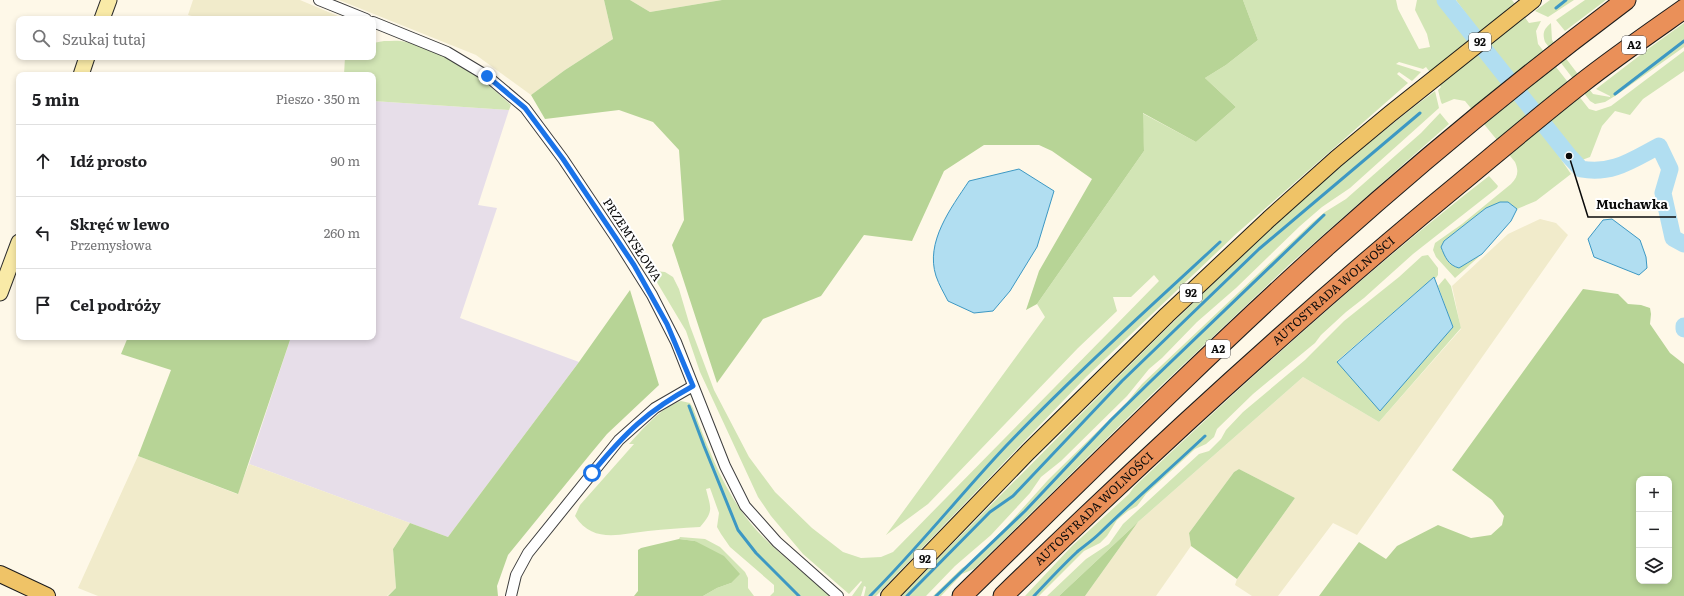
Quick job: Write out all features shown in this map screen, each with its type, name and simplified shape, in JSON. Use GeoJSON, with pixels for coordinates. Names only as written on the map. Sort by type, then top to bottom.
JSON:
{"type":"FeatureCollection","features":[{"type":"Feature","properties":{"kind":"highway","name":"A2"},"geometry":{"type":"LineString","coordinates":[[962,596],[1156,407],[1295,276],[1366,212],[1468,124],[1561,49],[1626,0]]}},
{"type":"Feature","properties":{"kind":"highway","name":"AUTOSTRADA WOLNOŚCI"},"geometry":{"type":"LineString","coordinates":[[1003,596],[1083,519],[1272,345],[1397,236],[1493,155],[1584,82],[1684,9]]}},
{"type":"Feature","properties":{"kind":"main road"},"geometry":{"type":"LineString","coordinates":[[103,16],[109,0]]}},
{"type":"Feature","properties":{"kind":"main road","name":"92"},"geometry":{"type":"LineString","coordinates":[[889,596],[1028,452],[1221,264],[1336,159],[1433,79],[1530,3]]}},
{"type":"Feature","properties":{"kind":"main road"},"geometry":{"type":"LineString","coordinates":[[82,72],[86,60]]}},
{"type":"Feature","properties":{"kind":"main road"},"geometry":{"type":"LineString","coordinates":[[0,294],[16,250]]}},
{"type":"Feature","properties":{"kind":"main road"},"geometry":{"type":"LineString","coordinates":[[0,574],[48,596]]}},
{"type":"Feature","properties":{"kind":"street"},"geometry":{"type":"LineString","coordinates":[[319,0],[359,16]]}},
{"type":"Feature","properties":{"kind":"street","name":"PRZEMYSŁOWA"},"geometry":{"type":"LineString","coordinates":[[376,23],[447,52],[487,76],[525,108],[563,159],[634,265],[667,324],[725,466],[746,506],[776,542],[838,596]]}},
{"type":"Feature","properties":{"kind":"street"},"geometry":{"type":"LineString","coordinates":[[511,596],[516,575],[528,553],[619,440],[655,408],[693,386]]}},
{"type":"Feature","properties":{"kind":"shaded area"},"geometry":{"type":"Polygon","coordinates":[[[193,0],[300,0],[338,16],[192,16],[188,15],[193,0]]]}},
{"type":"Feature","properties":{"kind":"shaded area"},"geometry":{"type":"Polygon","coordinates":[[[339,0],[604,0],[613,39],[565,70],[531,95],[476,55],[339,0]]]}},
{"type":"Feature","properties":{"kind":"shaded area"},"geometry":{"type":"Polygon","coordinates":[[[630,0],[722,0],[650,12],[630,0]]]}},
{"type":"Feature","properties":{"kind":"shaded area"},"geometry":{"type":"Polygon","coordinates":[[[376,101],[509,110],[478,205],[497,208],[460,318],[579,362],[448,537],[249,464],[290,340],[376,340],[376,101]]]}},
{"type":"Feature","properties":{"kind":"shaded area"},"geometry":{"type":"Polygon","coordinates":[[[1540,219],[1556,223],[1568,235],[1357,535],[1333,523],[1278,596],[1252,596],[1235,585],[1237,579],[1295,498],[1239,469],[1234,472],[1189,533],[1191,546],[1156,596],[1085,596],[1138,522],[1303,377],[1379,422],[1461,329],[1452,286],[1508,234],[1540,219]]]}},
{"type":"Feature","properties":{"kind":"shaded area"},"geometry":{"type":"Polygon","coordinates":[[[138,456],[237,494],[249,464],[410,523],[393,549],[396,588],[387,596],[98,596],[78,588],[138,456]]]}},
{"type":"Feature","properties":{"kind":"green space"},"geometry":{"type":"Polygon","coordinates":[[[604,0],[630,0],[650,12],[722,0],[1243,0],[1258,40],[1226,65],[1205,78],[1236,107],[1196,142],[1143,113],[1144,151],[1037,304],[1026,310],[1039,271],[1092,179],[1052,151],[1039,145],[984,145],[944,171],[912,241],[864,235],[821,296],[763,319],[717,383],[672,245],[684,220],[679,150],[653,122],[619,110],[545,119],[531,95],[565,70],[613,39],[604,0]]]}},
{"type":"Feature","properties":{"kind":"green space"},"geometry":{"type":"Polygon","coordinates":[[[1243,0],[1396,0],[1398,9],[1419,49],[1430,47],[1427,34],[1415,10],[1417,0],[1439,0],[1556,152],[1571,174],[1536,201],[1517,209],[1508,202],[1486,208],[1465,226],[1466,264],[1482,254],[1455,278],[1436,257],[1433,250],[1435,243],[1462,224],[1511,184],[1517,174],[1517,168],[1515,162],[1465,101],[1454,99],[1442,104],[1438,90],[1441,87],[1426,67],[1423,69],[1399,62],[1396,64],[1421,72],[1412,81],[1399,72],[1397,74],[1408,83],[1236,234],[1086,377],[876,596],[864,596],[866,587],[864,586],[861,596],[852,596],[862,582],[861,581],[849,594],[803,554],[771,516],[758,497],[700,372],[686,331],[652,274],[655,271],[665,272],[673,277],[679,289],[690,326],[714,390],[749,457],[775,492],[812,528],[843,552],[861,558],[881,557],[893,552],[1159,281],[1154,275],[1131,297],[1113,297],[1117,311],[1078,348],[928,504],[886,535],[1045,317],[1037,304],[1144,151],[1142,113],[1196,142],[1236,107],[1205,78],[1226,65],[1258,40],[1243,0]]]}},
{"type":"Feature","properties":{"kind":"green space"},"geometry":{"type":"Polygon","coordinates":[[[1456,0],[1512,0],[1529,23],[1541,21],[1536,31],[1538,44],[1589,109],[1596,111],[1611,106],[1684,51],[1684,71],[1643,99],[1630,115],[1615,111],[1602,126],[1590,157],[1582,160],[1495,53],[1456,0]]]}},
{"type":"Feature","properties":{"kind":"green space"},"geometry":{"type":"Polygon","coordinates":[[[1550,0],[1574,0],[1548,17],[1535,11],[1550,0]]]}},
{"type":"Feature","properties":{"kind":"green space"},"geometry":{"type":"Polygon","coordinates":[[[1585,0],[1606,0],[1565,31],[1556,20],[1585,0]]]}},
{"type":"Feature","properties":{"kind":"green space"},"geometry":{"type":"Polygon","coordinates":[[[1551,23],[1552,40],[1593,94],[1610,97],[1596,89],[1684,23],[1684,47],[1615,96],[1605,102],[1595,104],[1590,101],[1545,42],[1544,31],[1551,23]]]}},
{"type":"Feature","properties":{"kind":"green space"},"geometry":{"type":"Polygon","coordinates":[[[401,41],[421,46],[449,58],[488,84],[511,105],[509,110],[376,101],[376,72],[344,72],[345,60],[376,60],[376,42],[401,41]]]}},
{"type":"Feature","properties":{"kind":"green space"},"geometry":{"type":"Polygon","coordinates":[[[1435,91],[1439,108],[1350,188],[1322,207],[1300,226],[1236,288],[1197,322],[1162,358],[1149,369],[1127,396],[1061,461],[1041,477],[1030,493],[991,535],[955,566],[926,596],[901,596],[1133,362],[1279,221],[1355,154],[1435,91]]]}},
{"type":"Feature","properties":{"kind":"green space"},"geometry":{"type":"Polygon","coordinates":[[[1440,113],[1449,124],[1290,264],[1150,396],[974,569],[962,574],[941,596],[933,596],[962,568],[968,565],[1004,529],[1048,480],[1127,402],[1142,384],[1313,222],[1325,212],[1346,199],[1421,133],[1440,113]]]}},
{"type":"Feature","properties":{"kind":"green space"},"geometry":{"type":"Polygon","coordinates":[[[1489,176],[1498,186],[1497,188],[1413,254],[1346,312],[1321,335],[1315,343],[1253,394],[1217,429],[1214,437],[1206,444],[1195,449],[1146,494],[1137,506],[1117,520],[1107,536],[1100,543],[1084,551],[1039,596],[1025,596],[1072,546],[1264,366],[1397,250],[1489,176]]]}},
{"type":"Feature","properties":{"kind":"green space"},"geometry":{"type":"Polygon","coordinates":[[[1428,255],[1438,268],[1438,275],[1435,279],[1434,277],[1337,361],[1453,327],[1438,286],[1445,278],[1451,286],[1461,328],[1379,422],[1303,377],[1138,522],[1059,596],[1047,596],[1086,559],[1109,544],[1123,524],[1199,454],[1209,451],[1243,412],[1305,360],[1344,321],[1399,277],[1422,256],[1428,255]]]}},
{"type":"Feature","properties":{"kind":"green space"},"geometry":{"type":"Polygon","coordinates":[[[1583,289],[1618,294],[1628,304],[1641,305],[1650,308],[1650,324],[1670,353],[1684,364],[1684,596],[1319,596],[1359,542],[1386,559],[1397,546],[1438,525],[1471,538],[1491,535],[1502,525],[1504,516],[1492,500],[1452,470],[1583,289]]]}},
{"type":"Feature","properties":{"kind":"green space"},"geometry":{"type":"Polygon","coordinates":[[[630,290],[659,385],[607,434],[508,555],[497,586],[498,596],[388,596],[396,588],[393,549],[410,523],[448,537],[579,362],[630,290]]]}},
{"type":"Feature","properties":{"kind":"green space"},"geometry":{"type":"Polygon","coordinates":[[[127,340],[290,340],[238,494],[138,456],[171,370],[121,354],[127,340]]]}},
{"type":"Feature","properties":{"kind":"green space"},"geometry":{"type":"Polygon","coordinates":[[[681,401],[690,403],[693,408],[713,460],[740,509],[771,545],[830,596],[770,596],[774,592],[774,585],[730,547],[717,527],[719,513],[710,488],[706,489],[710,510],[708,517],[700,527],[608,535],[590,531],[582,525],[575,516],[580,505],[634,444],[629,444],[640,432],[659,413],[681,401]]]}},
{"type":"Feature","properties":{"kind":"green space"},"geometry":{"type":"Polygon","coordinates":[[[1239,469],[1295,498],[1237,579],[1191,546],[1189,533],[1234,472],[1239,469]]]}},
{"type":"Feature","properties":{"kind":"green space"},"geometry":{"type":"Polygon","coordinates":[[[1138,522],[1085,596],[1059,596],[1138,522]]]}},
{"type":"Feature","properties":{"kind":"green space"},"geometry":{"type":"Polygon","coordinates":[[[680,537],[705,539],[720,547],[745,572],[748,578],[748,588],[754,596],[703,596],[717,588],[731,583],[695,541],[679,539],[680,537]]]}},
{"type":"Feature","properties":{"kind":"green space"},"geometry":{"type":"Polygon","coordinates":[[[679,539],[695,541],[724,556],[740,574],[731,583],[717,588],[703,596],[634,596],[638,591],[638,550],[679,539]]]}},
{"type":"Feature","properties":{"kind":"water"},"geometry":{"type":"Polygon","coordinates":[[[1019,169],[1054,191],[1037,247],[1010,291],[993,311],[974,313],[948,301],[940,286],[936,276],[934,263],[934,251],[937,238],[948,214],[969,181],[1019,169]]]}},
{"type":"Feature","properties":{"kind":"water"},"geometry":{"type":"Polygon","coordinates":[[[1500,202],[1508,202],[1517,209],[1511,221],[1482,254],[1459,268],[1452,265],[1441,247],[1444,241],[1486,208],[1500,202]]]}},
{"type":"Feature","properties":{"kind":"water"},"geometry":{"type":"Polygon","coordinates":[[[1612,219],[1640,240],[1646,257],[1647,268],[1639,275],[1594,257],[1588,239],[1603,220],[1612,219]]]}},
{"type":"Feature","properties":{"kind":"water"},"geometry":{"type":"Polygon","coordinates":[[[1434,277],[1453,327],[1380,411],[1337,362],[1434,277]]]}},
{"type":"Feature","properties":{"kind":"waterway"},"geometry":{"type":"LineString","coordinates":[[1445,0],[1581,169],[1602,170],[1612,168],[1631,161],[1659,146],[1670,169],[1663,193],[1673,238],[1684,244]]}},
{"type":"Feature","properties":{"kind":"waterway"},"geometry":{"type":"LineString","coordinates":[[1556,8],[1566,0]]}},
{"type":"Feature","properties":{"kind":"waterway"},"geometry":{"type":"LineString","coordinates":[[1615,94],[1684,41]]}},
{"type":"Feature","properties":{"kind":"waterway"},"geometry":{"type":"LineString","coordinates":[[907,596],[990,512],[1013,496],[1122,381],[1259,249],[1420,113]]}},
{"type":"Feature","properties":{"kind":"waterway"},"geometry":{"type":"LineString","coordinates":[[936,596],[1025,511],[1111,420],[1324,215]]}},
{"type":"Feature","properties":{"kind":"waterway"},"geometry":{"type":"LineString","coordinates":[[870,596],[1006,446],[1112,342],[1220,242]]}},
{"type":"Feature","properties":{"kind":"waterway"},"geometry":{"type":"LineString","coordinates":[[689,406],[738,530],[756,553],[799,596]]}},
{"type":"Feature","properties":{"kind":"waterway"},"geometry":{"type":"LineString","coordinates":[[1034,596],[1077,552],[1097,536],[1205,436]]}},
{"type":"Feature","properties":{"kind":"place","name":"Muchawka"},"geometry":{"type":"Point","coordinates":[1569,156]}},
{"type":"Feature","properties":{"kind":"route"},"geometry":{"type":"LineString","coordinates":[[487,76],[525,108],[563,159],[634,265],[652,295],[676,342],[693,386],[655,408],[638,422],[619,440],[592,473]]}}]}
